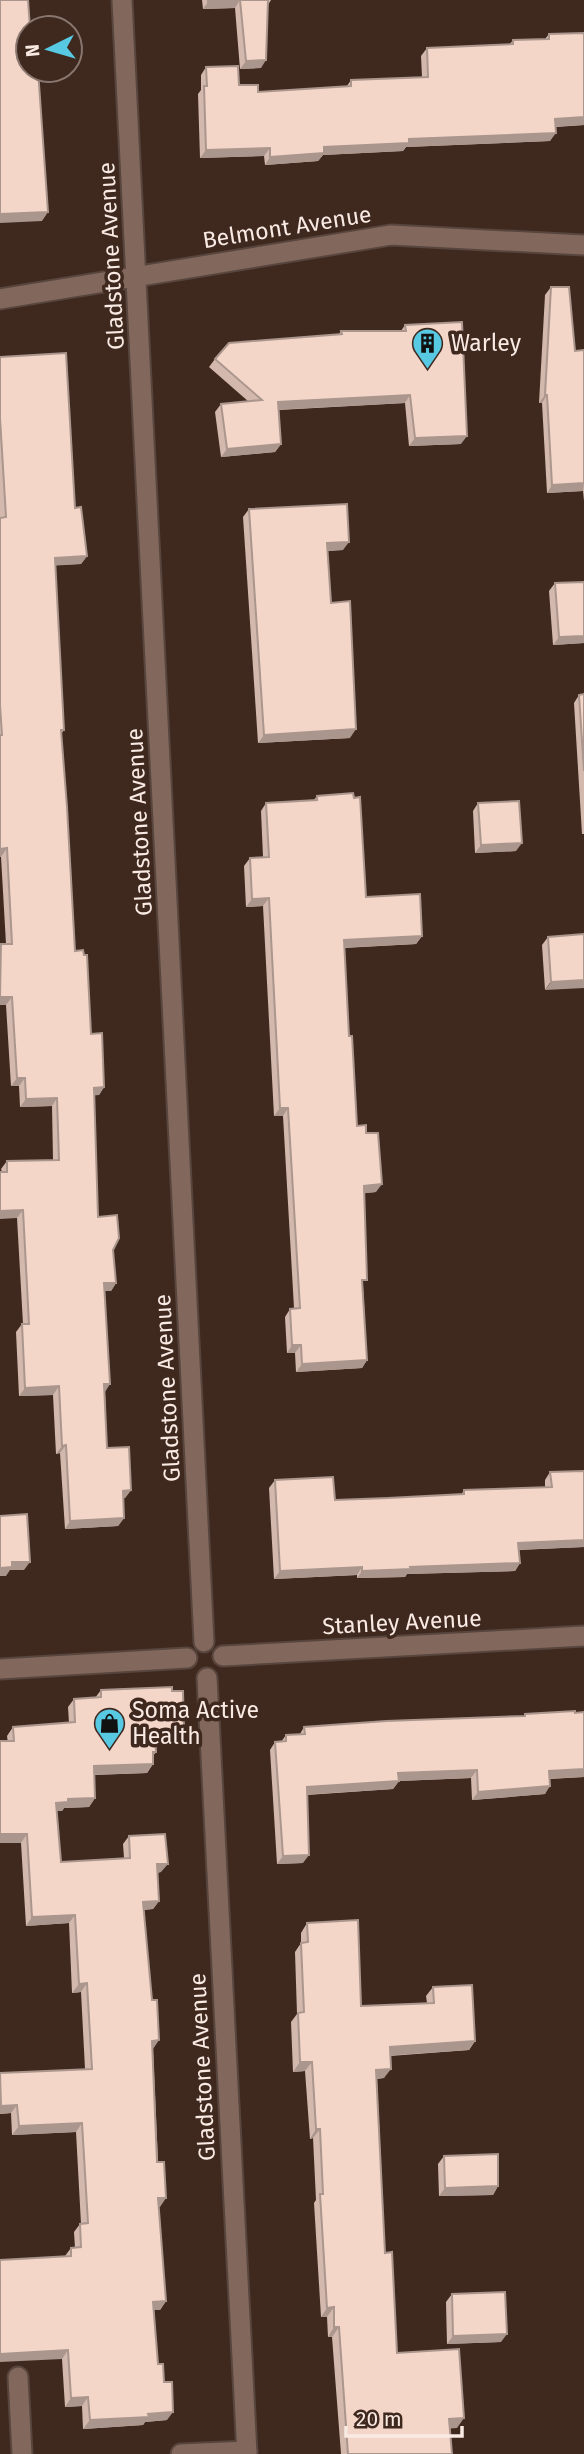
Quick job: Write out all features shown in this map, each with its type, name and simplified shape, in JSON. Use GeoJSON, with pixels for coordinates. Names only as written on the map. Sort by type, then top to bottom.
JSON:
{"type":"FeatureCollection","features":[{"type":"Feature","properties":{"kind":"street","name":"Gladstone Avenue"},"geometry":{"type":"LineString","coordinates":[[122,0],[204,1642]]}},
{"type":"Feature","properties":{"kind":"street","name":"Belmont Avenue"},"geometry":{"type":"LineString","coordinates":[[0,299],[391,236],[584,245]]}},
{"type":"Feature","properties":{"kind":"street","name":"Stanley Avenue"},"geometry":{"type":"LineString","coordinates":[[223,1656],[584,1636]]}},
{"type":"Feature","properties":{"kind":"street"},"geometry":{"type":"LineString","coordinates":[[204,1642],[218,1643],[223,1656],[218,1673],[206,1678],[192,1674],[187,1658],[191,1645],[204,1642]]}},
{"type":"Feature","properties":{"kind":"street"},"geometry":{"type":"LineString","coordinates":[[0,1669],[187,1658]]}},
{"type":"Feature","properties":{"kind":"street","name":"Gladstone Avenue"},"geometry":{"type":"LineString","coordinates":[[206,1678],[247,2452]]}},
{"type":"Feature","properties":{"kind":"street"},"geometry":{"type":"LineString","coordinates":[[18,2377],[22,2454]]}},
{"type":"Feature","properties":{"kind":"street"},"geometry":{"type":"LineString","coordinates":[[181,2454],[247,2452]]}},
{"type":"Feature","properties":{"kind":"building"},"geometry":{"type":"Polygon","coordinates":[[[0,0],[28,0],[29,14],[14,14],[14,84],[39,84],[48,212],[0,214],[0,0]]]}},
{"type":"Feature","properties":{"kind":"building"},"geometry":{"type":"Polygon","coordinates":[[[208,0],[240,0],[208,2],[208,0]]]}},
{"type":"Feature","properties":{"kind":"building"},"geometry":{"type":"Polygon","coordinates":[[[240,0],[268,0],[266,60],[246,61],[240,0]]]}},
{"type":"Feature","properties":{"kind":"building"},"geometry":{"type":"Polygon","coordinates":[[[584,33],[584,117],[555,119],[556,133],[409,139],[409,143],[324,147],[324,153],[270,157],[270,148],[206,150],[206,67],[238,66],[239,85],[258,85],[258,92],[351,86],[351,80],[428,77],[427,48],[513,44],[513,40],[549,39],[549,34],[584,33]]]}},
{"type":"Feature","properties":{"kind":"building"},"geometry":{"type":"Polygon","coordinates":[[[551,287],[569,287],[575,351],[584,350],[584,483],[552,485],[545,395],[551,287]]]}},
{"type":"Feature","properties":{"kind":"building"},"geometry":{"type":"Polygon","coordinates":[[[462,322],[467,436],[415,438],[410,395],[278,402],[281,444],[227,449],[221,404],[262,400],[215,359],[229,343],[342,334],[341,331],[406,331],[405,325],[462,322]]]}},
{"type":"Feature","properties":{"kind":"building"},"geometry":{"type":"Polygon","coordinates":[[[66,353],[75,508],[81,507],[87,556],[55,558],[64,730],[61,730],[75,951],[83,950],[84,955],[87,955],[91,1034],[102,1033],[104,1087],[94,1088],[98,1217],[117,1215],[119,1238],[113,1250],[116,1283],[104,1283],[110,1384],[104,1384],[107,1448],[129,1447],[131,1490],[123,1491],[124,1518],[70,1521],[66,1445],[62,1446],[59,1386],[25,1388],[22,1324],[29,1324],[23,1210],[0,1211],[0,1172],[7,1172],[7,1161],[59,1160],[57,1098],[26,1099],[25,1078],[17,1078],[12,997],[0,997],[1,944],[12,944],[7,848],[0,849],[0,518],[6,517],[0,418],[0,357],[66,353]]]}},
{"type":"Feature","properties":{"kind":"building"},"geometry":{"type":"Polygon","coordinates":[[[347,504],[349,542],[327,543],[331,603],[350,601],[356,729],[264,735],[249,509],[347,504]]]}},
{"type":"Feature","properties":{"kind":"building"},"geometry":{"type":"Polygon","coordinates":[[[584,582],[584,636],[559,637],[555,583],[584,582]]]}},
{"type":"Feature","properties":{"kind":"building"},"geometry":{"type":"Polygon","coordinates":[[[584,694],[584,771],[579,695],[584,694]]]}},
{"type":"Feature","properties":{"kind":"building"},"geometry":{"type":"Polygon","coordinates":[[[353,793],[354,798],[360,797],[366,897],[420,894],[422,936],[344,940],[357,1126],[366,1125],[366,1133],[378,1133],[382,1184],[364,1186],[367,1280],[362,1280],[367,1360],[302,1364],[301,1345],[292,1345],[290,1309],[300,1308],[288,1108],[280,1108],[269,898],[252,899],[250,858],[269,857],[266,803],[317,800],[317,796],[353,793]]]}},
{"type":"Feature","properties":{"kind":"building"},"geometry":{"type":"Polygon","coordinates":[[[519,801],[522,843],[481,845],[478,803],[519,801]]]}},
{"type":"Feature","properties":{"kind":"building"},"geometry":{"type":"Polygon","coordinates":[[[584,934],[584,980],[551,982],[548,937],[584,934]]]}},
{"type":"Feature","properties":{"kind":"building"},"geometry":{"type":"Polygon","coordinates":[[[584,1471],[584,1540],[518,1543],[520,1563],[362,1571],[362,1567],[280,1571],[275,1480],[333,1477],[335,1500],[464,1494],[464,1490],[552,1487],[550,1472],[584,1471]]]}},
{"type":"Feature","properties":{"kind":"building"},"geometry":{"type":"Polygon","coordinates":[[[27,1514],[30,1562],[12,1562],[12,1567],[0,1568],[0,1516],[27,1514]]]}},
{"type":"Feature","properties":{"kind":"building"},"geometry":{"type":"Polygon","coordinates":[[[172,1687],[172,1691],[183,1691],[184,1730],[155,1732],[156,1752],[153,1752],[153,1764],[94,1766],[95,1798],[68,1799],[68,1802],[56,1803],[61,1862],[130,1858],[129,1836],[165,1834],[168,1864],[157,1864],[159,1901],[143,1902],[152,2000],[157,2000],[159,2040],[152,2041],[157,2162],[164,2162],[166,2198],[158,2198],[166,2301],[153,2302],[158,2364],[163,2364],[164,2382],[172,2382],[173,2412],[148,2414],[149,2417],[90,2420],[88,2397],[71,2398],[68,2350],[0,2354],[0,2260],[71,2256],[71,2248],[81,2247],[80,2224],[88,2223],[82,2123],[19,2126],[17,2105],[1,2106],[0,2073],[92,2069],[87,1983],[79,1984],[75,1915],[32,1917],[27,1834],[0,1834],[0,1741],[14,1741],[13,1727],[75,1722],[74,1699],[101,1697],[101,1690],[172,1687]]]}},
{"type":"Feature","properties":{"kind":"building"},"geometry":{"type":"Polygon","coordinates":[[[584,1712],[584,1769],[549,1771],[550,1786],[478,1792],[477,1770],[398,1773],[399,1781],[307,1787],[309,1855],[283,1856],[275,1742],[286,1741],[286,1735],[305,1734],[304,1727],[584,1712]]]}},
{"type":"Feature","properties":{"kind":"building"},"geometry":{"type":"Polygon","coordinates":[[[358,1920],[361,2006],[434,2003],[433,1987],[472,1985],[475,2041],[390,2047],[391,2069],[376,2070],[385,2253],[392,2252],[397,2353],[459,2349],[464,2418],[449,2419],[452,2454],[348,2454],[339,2327],[334,2327],[334,2307],[327,2308],[320,2194],[323,2194],[320,2129],[316,2129],[312,2062],[300,2062],[298,2013],[304,2012],[301,1943],[308,1942],[307,1923],[358,1920]]]}},
{"type":"Feature","properties":{"kind":"building"},"geometry":{"type":"Polygon","coordinates":[[[498,2154],[498,2186],[445,2188],[444,2156],[498,2154]]]}},
{"type":"Feature","properties":{"kind":"building"},"geometry":{"type":"Polygon","coordinates":[[[505,2292],[507,2334],[453,2336],[452,2294],[505,2292]]]}},
{"type":"Feature","properties":{"kind":"place","name":"Warley"},"geometry":{"type":"Point","coordinates":[428,370]}},
{"type":"Feature","properties":{"kind":"place","name":"Soma Active Health"},"geometry":{"type":"Point","coordinates":[109,1750]}}]}
